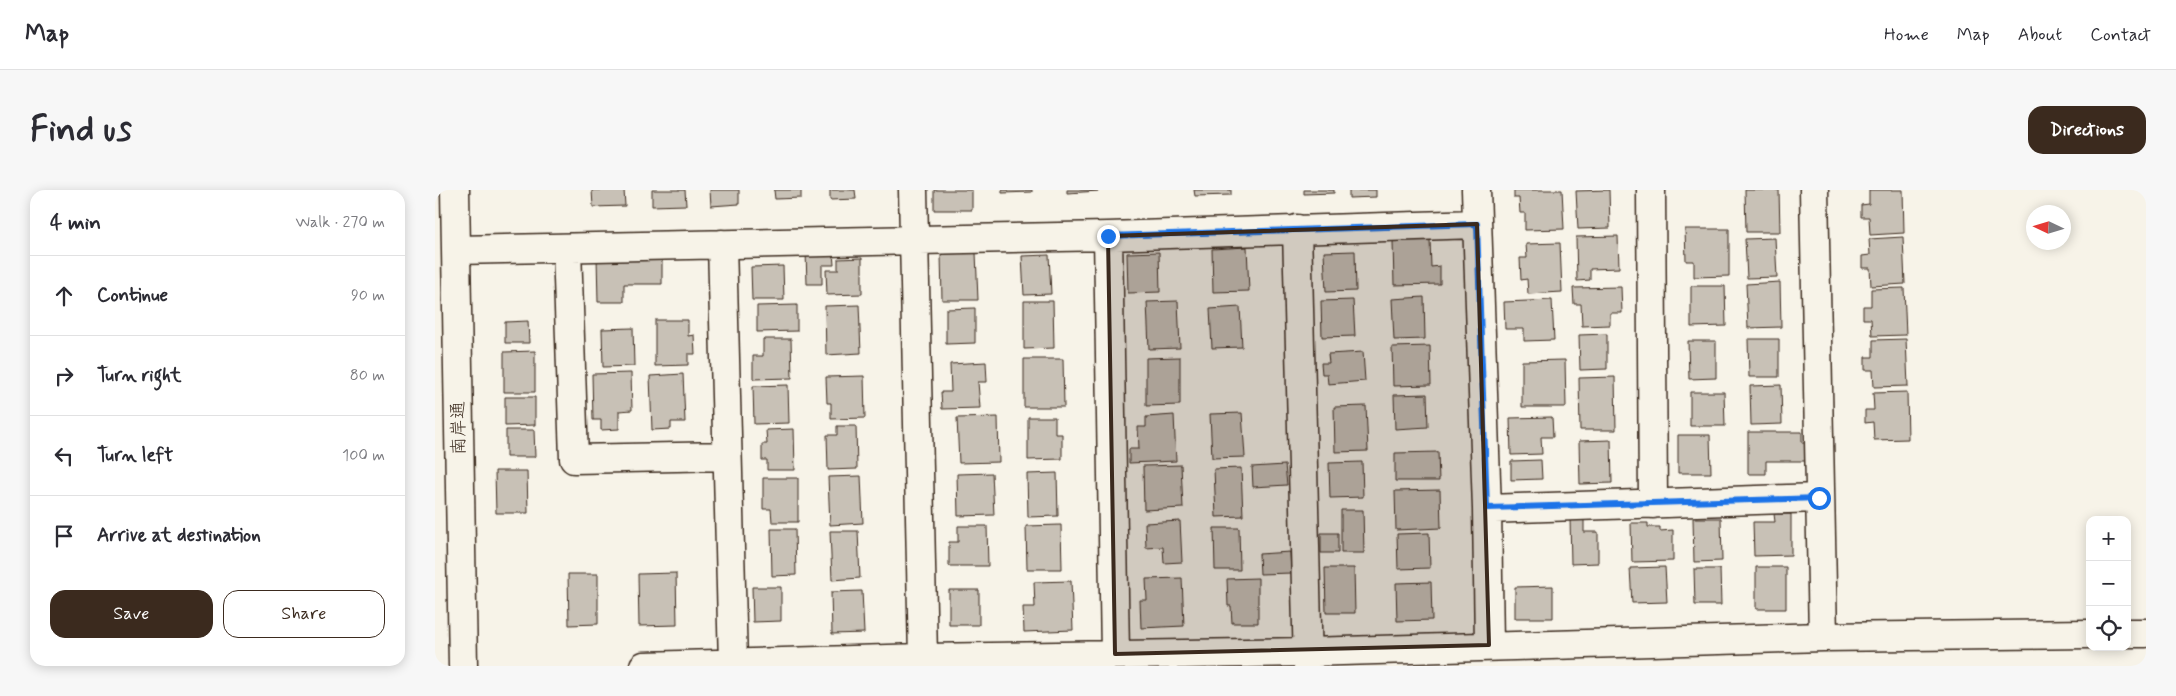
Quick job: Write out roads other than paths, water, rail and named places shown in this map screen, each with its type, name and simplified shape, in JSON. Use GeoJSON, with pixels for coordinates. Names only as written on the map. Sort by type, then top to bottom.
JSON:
{"type":"FeatureCollection","features":[{"type":"Feature","properties":{"kind":"street","name":"南岸通"},"geometry":{"type":"LineString","coordinates":[[455,190],[463,666]]}},
{"type":"Feature","properties":{"kind":"street"},"geometry":{"type":"LineString","coordinates":[[913,190],[923,658]]}},
{"type":"Feature","properties":{"kind":"street"},"geometry":{"type":"LineString","coordinates":[[1476,190],[1487,508],[1489,645]]}},
{"type":"Feature","properties":{"kind":"street"},"geometry":{"type":"LineString","coordinates":[[1651,190],[1653,504]]}},
{"type":"Feature","properties":{"kind":"street"},"geometry":{"type":"LineString","coordinates":[[1814,190],[1823,637]]}},
{"type":"Feature","properties":{"kind":"street"},"geometry":{"type":"LineString","coordinates":[[457,250],[1108,236],[1477,224]]}},
{"type":"Feature","properties":{"kind":"street"},"geometry":{"type":"LineString","coordinates":[[1297,229],[1308,659]]}},
{"type":"Feature","properties":{"kind":"street"},"geometry":{"type":"LineString","coordinates":[[1108,236],[1115,654]]}},
{"type":"Feature","properties":{"kind":"street"},"geometry":{"type":"LineString","coordinates":[[722,244],[733,663]]}},
{"type":"Feature","properties":{"kind":"street"},"geometry":{"type":"LineString","coordinates":[[567,248],[574,459],[727,456]]}},
{"type":"Feature","properties":{"kind":"street"},"geometry":{"type":"LineString","coordinates":[[1487,508],[1819,498]]}},
{"type":"Feature","properties":{"kind":"street"},"geometry":{"type":"LineString","coordinates":[[2131,633],[2146,633]]}},
{"type":"Feature","properties":{"kind":"street"},"geometry":{"type":"LineString","coordinates":[[644,666],[1115,654],[1308,659],[1489,645],[1823,637],[2086,634]]}}]}
